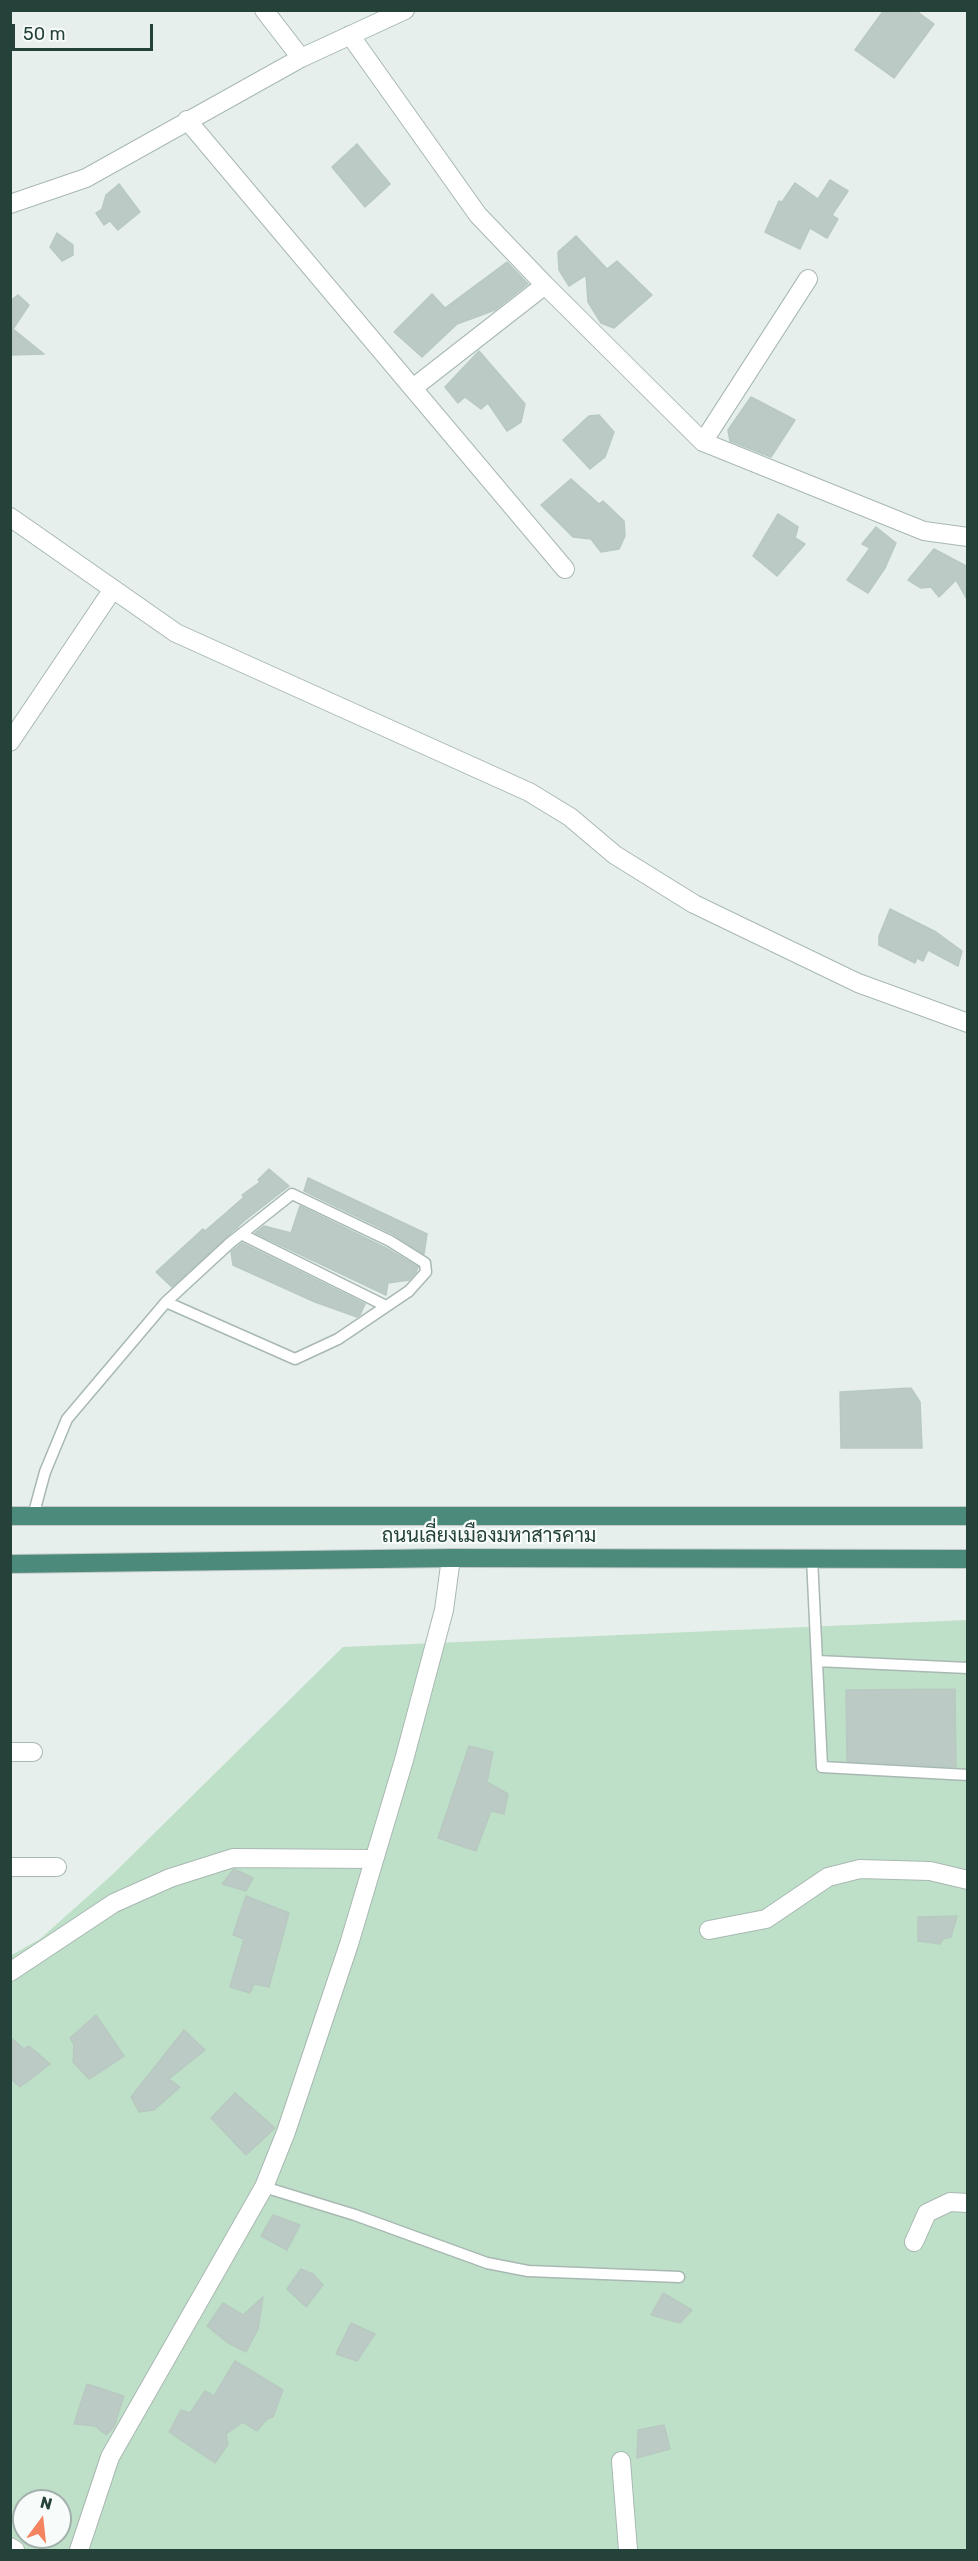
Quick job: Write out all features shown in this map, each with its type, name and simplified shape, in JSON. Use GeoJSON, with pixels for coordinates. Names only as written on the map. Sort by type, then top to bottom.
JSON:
{"type":"FeatureCollection","features":[{"type":"Feature","properties":{"kind":"highway","name":"ถนนเลี่ยงเมืองมหาสารคาม"},"geometry":{"type":"LineString","coordinates":[[10,1516],[968,1516]]}},
{"type":"Feature","properties":{"kind":"highway","name":"ถนนเลี่ยงเมืองมหาสารคาม"},"geometry":{"type":"LineString","coordinates":[[10,1564],[451,1558],[968,1559]]}},
{"type":"Feature","properties":{"kind":"street"},"geometry":{"type":"LineString","coordinates":[[264,10],[301,58]]}},
{"type":"Feature","properties":{"kind":"street"},"geometry":{"type":"LineString","coordinates":[[10,204],[86,178],[301,58],[405,10]]}},
{"type":"Feature","properties":{"kind":"street"},"geometry":{"type":"LineString","coordinates":[[350,35],[478,214],[545,285],[703,442],[924,531],[968,537]]}},
{"type":"Feature","properties":{"kind":"street"},"geometry":{"type":"LineString","coordinates":[[187,120],[565,569]]}},
{"type":"Feature","properties":{"kind":"street"},"geometry":{"type":"LineString","coordinates":[[703,442],[808,279]]}},
{"type":"Feature","properties":{"kind":"street"},"geometry":{"type":"LineString","coordinates":[[413,388],[545,285]]}},
{"type":"Feature","properties":{"kind":"street"},"geometry":{"type":"LineString","coordinates":[[10,517],[176,633],[529,792],[570,817],[615,855],[694,904],[858,983],[968,1023]]}},
{"type":"Feature","properties":{"kind":"street"},"geometry":{"type":"LineString","coordinates":[[10,742],[113,589]]}},
{"type":"Feature","properties":{"kind":"street"},"geometry":{"type":"LineString","coordinates":[[78,2550],[110,2457],[264,2187],[286,2132],[349,1944],[441,1621],[451,1558]]}},
{"type":"Feature","properties":{"kind":"street"},"geometry":{"type":"LineString","coordinates":[[10,1752],[33,1752]]}},
{"type":"Feature","properties":{"kind":"street"},"geometry":{"type":"LineString","coordinates":[[10,1972],[114,1903],[170,1878],[233,1858],[373,1859]]}},
{"type":"Feature","properties":{"kind":"street"},"geometry":{"type":"LineString","coordinates":[[10,1867],[57,1868]]}},
{"type":"Feature","properties":{"kind":"street"},"geometry":{"type":"LineString","coordinates":[[709,1930],[766,1919],[828,1877],[860,1869],[930,1872],[968,1880]]}},
{"type":"Feature","properties":{"kind":"street"},"geometry":{"type":"LineString","coordinates":[[914,2242],[927,2213],[950,2202],[968,2203]]}},
{"type":"Feature","properties":{"kind":"street"},"geometry":{"type":"LineString","coordinates":[[621,2461],[628,2550]]}},
{"type":"Feature","properties":{"kind":"street"},"geometry":{"type":"LineString","coordinates":[[10,2547],[15,2550]]}},
{"type":"Feature","properties":{"kind":"lane"},"geometry":{"type":"LineString","coordinates":[[33,1516],[45,1472],[67,1419],[166,1302],[241,1234],[292,1194],[390,1241],[425,1263],[426,1272],[409,1291],[338,1339],[295,1359],[166,1302]]}},
{"type":"Feature","properties":{"kind":"lane"},"geometry":{"type":"LineString","coordinates":[[241,1234],[386,1306]]}},
{"type":"Feature","properties":{"kind":"lane"},"geometry":{"type":"LineString","coordinates":[[812,1558],[822,1767],[968,1775]]}},
{"type":"Feature","properties":{"kind":"lane"},"geometry":{"type":"LineString","coordinates":[[817,1661],[968,1668]]}},
{"type":"Feature","properties":{"kind":"lane"},"geometry":{"type":"LineString","coordinates":[[264,2187],[354,2214],[487,2263],[528,2271],[679,2277]]}},
{"type":"Feature","properties":{"kind":"green space"},"geometry":{"type":"Polygon","coordinates":[[[967,1620],[967,2550],[11,2550],[10,1956],[40,1939],[113,1874],[343,1647],[967,1620]]]}},
{"type":"Feature","properties":{"kind":"building"},"geometry":{"type":"Polygon","coordinates":[[[884,10],[915,10],[934,24],[894,78],[855,50],[884,10]]]}},
{"type":"Feature","properties":{"kind":"building"},"geometry":{"type":"Polygon","coordinates":[[[357,144],[390,184],[365,207],[332,167],[357,144]]]}},
{"type":"Feature","properties":{"kind":"building"},"geometry":{"type":"Polygon","coordinates":[[[830,180],[848,191],[832,215],[838,219],[827,238],[810,228],[800,249],[765,232],[779,201],[782,202],[795,183],[818,199],[830,180]]]}},
{"type":"Feature","properties":{"kind":"building"},"geometry":{"type":"Polygon","coordinates":[[[119,184],[140,212],[118,230],[110,221],[104,225],[96,213],[102,209],[106,195],[119,184]]]}},
{"type":"Feature","properties":{"kind":"building"},"geometry":{"type":"Polygon","coordinates":[[[57,233],[73,245],[73,255],[62,261],[50,247],[57,233]]]}},
{"type":"Feature","properties":{"kind":"building"},"geometry":{"type":"Polygon","coordinates":[[[576,236],[607,269],[617,261],[652,295],[614,328],[601,323],[588,302],[586,275],[569,286],[559,270],[558,252],[576,236]]]}},
{"type":"Feature","properties":{"kind":"building"},"geometry":{"type":"Polygon","coordinates":[[[507,262],[528,284],[495,310],[457,324],[422,357],[394,332],[432,294],[445,308],[507,262]]]}},
{"type":"Feature","properties":{"kind":"building"},"geometry":{"type":"Polygon","coordinates":[[[18,295],[29,305],[13,329],[44,354],[10,355],[10,301],[18,295]]]}},
{"type":"Feature","properties":{"kind":"building"},"geometry":{"type":"Polygon","coordinates":[[[479,351],[525,404],[521,422],[507,431],[488,403],[481,409],[465,397],[458,403],[445,387],[479,351]]]}},
{"type":"Feature","properties":{"kind":"building"},"geometry":{"type":"Polygon","coordinates":[[[751,397],[795,420],[771,457],[730,441],[728,430],[751,397]]]}},
{"type":"Feature","properties":{"kind":"building"},"geometry":{"type":"Polygon","coordinates":[[[599,415],[614,432],[605,457],[590,469],[563,440],[589,416],[599,415]]]}},
{"type":"Feature","properties":{"kind":"building"},"geometry":{"type":"Polygon","coordinates":[[[571,479],[599,504],[603,501],[624,521],[625,536],[619,549],[601,552],[591,539],[573,537],[541,505],[571,479]]]}},
{"type":"Feature","properties":{"kind":"building"},"geometry":{"type":"Polygon","coordinates":[[[778,514],[798,527],[795,538],[805,544],[777,576],[753,556],[778,514]]]}},
{"type":"Feature","properties":{"kind":"building"},"geometry":{"type":"Polygon","coordinates":[[[876,527],[896,543],[885,568],[868,593],[847,580],[870,548],[862,544],[876,527]]]}},
{"type":"Feature","properties":{"kind":"building"},"geometry":{"type":"Polygon","coordinates":[[[934,549],[968,567],[968,601],[956,580],[939,597],[931,587],[921,588],[908,580],[934,549]]]}},
{"type":"Feature","properties":{"kind":"building"},"geometry":{"type":"Polygon","coordinates":[[[890,909],[936,932],[962,951],[958,966],[928,950],[923,961],[917,958],[915,963],[879,945],[879,936],[890,909]]]}},
{"type":"Feature","properties":{"kind":"building"},"geometry":{"type":"Polygon","coordinates":[[[269,1169],[289,1186],[244,1221],[172,1287],[156,1272],[203,1229],[205,1231],[244,1197],[242,1195],[260,1182],[258,1180],[269,1169]]]}},
{"type":"Feature","properties":{"kind":"building"},"geometry":{"type":"Polygon","coordinates":[[[308,1178],[427,1234],[424,1254],[393,1234],[304,1191],[308,1178]]]}},
{"type":"Feature","properties":{"kind":"building"},"geometry":{"type":"Polygon","coordinates":[[[300,1206],[386,1248],[418,1267],[416,1272],[409,1280],[388,1283],[386,1295],[255,1233],[264,1226],[291,1233],[300,1206]]]}},
{"type":"Feature","properties":{"kind":"building"},"geometry":{"type":"Polygon","coordinates":[[[242,1243],[365,1304],[360,1315],[357,1317],[315,1302],[233,1265],[231,1252],[242,1243]]]}},
{"type":"Feature","properties":{"kind":"building"},"geometry":{"type":"Polygon","coordinates":[[[911,1388],[920,1402],[922,1448],[841,1448],[840,1392],[911,1388]]]}},
{"type":"Feature","properties":{"kind":"building"},"geometry":{"type":"Polygon","coordinates":[[[955,1689],[956,1767],[847,1761],[846,1690],[955,1689]]]}},
{"type":"Feature","properties":{"kind":"building"},"geometry":{"type":"Polygon","coordinates":[[[469,1746],[493,1752],[487,1782],[508,1794],[504,1814],[491,1811],[476,1851],[438,1838],[469,1746]]]}},
{"type":"Feature","properties":{"kind":"building"},"geometry":{"type":"Polygon","coordinates":[[[234,1869],[253,1878],[246,1891],[222,1884],[234,1869]]]}},
{"type":"Feature","properties":{"kind":"building"},"geometry":{"type":"Polygon","coordinates":[[[246,1896],[289,1913],[269,1987],[254,1984],[250,1993],[230,1987],[244,1939],[233,1935],[246,1896]]]}},
{"type":"Feature","properties":{"kind":"building"},"geometry":{"type":"Polygon","coordinates":[[[957,1916],[951,1937],[943,1939],[940,1944],[918,1941],[918,1917],[957,1916]]]}},
{"type":"Feature","properties":{"kind":"building"},"geometry":{"type":"Polygon","coordinates":[[[96,2015],[124,2056],[89,2079],[73,2062],[74,2045],[70,2038],[96,2015]]]}},
{"type":"Feature","properties":{"kind":"building"},"geometry":{"type":"Polygon","coordinates":[[[184,2030],[205,2050],[169,2079],[180,2087],[154,2110],[139,2112],[131,2097],[184,2030]]]}},
{"type":"Feature","properties":{"kind":"building"},"geometry":{"type":"Polygon","coordinates":[[[10,2037],[24,2049],[29,2046],[50,2064],[20,2087],[10,2078],[10,2037]]]}},
{"type":"Feature","properties":{"kind":"building"},"geometry":{"type":"Polygon","coordinates":[[[235,2093],[275,2128],[246,2155],[211,2118],[235,2093]]]}},
{"type":"Feature","properties":{"kind":"building"},"geometry":{"type":"Polygon","coordinates":[[[273,2215],[300,2225],[287,2250],[261,2236],[273,2215]]]}},
{"type":"Feature","properties":{"kind":"building"},"geometry":{"type":"Polygon","coordinates":[[[301,2269],[313,2274],[323,2285],[306,2307],[287,2289],[301,2269]]]}},
{"type":"Feature","properties":{"kind":"building"},"geometry":{"type":"Polygon","coordinates":[[[663,2293],[692,2310],[680,2323],[651,2315],[663,2293]]]}},
{"type":"Feature","properties":{"kind":"building"},"geometry":{"type":"Polygon","coordinates":[[[263,2297],[258,2329],[246,2352],[228,2343],[207,2326],[223,2303],[243,2315],[263,2297]]]}},
{"type":"Feature","properties":{"kind":"building"},"geometry":{"type":"Polygon","coordinates":[[[351,2323],[375,2334],[357,2361],[336,2354],[351,2323]]]}},
{"type":"Feature","properties":{"kind":"building"},"geometry":{"type":"Polygon","coordinates":[[[235,2361],[283,2390],[273,2417],[267,2419],[257,2431],[243,2422],[226,2434],[228,2444],[215,2463],[169,2432],[181,2410],[190,2413],[205,2391],[214,2396],[235,2361]]]}},
{"type":"Feature","properties":{"kind":"building"},"geometry":{"type":"Polygon","coordinates":[[[87,2384],[124,2396],[114,2427],[106,2435],[95,2426],[74,2424],[87,2384]]]}},
{"type":"Feature","properties":{"kind":"building"},"geometry":{"type":"Polygon","coordinates":[[[664,2425],[670,2449],[637,2458],[638,2430],[664,2425]]]}}]}
